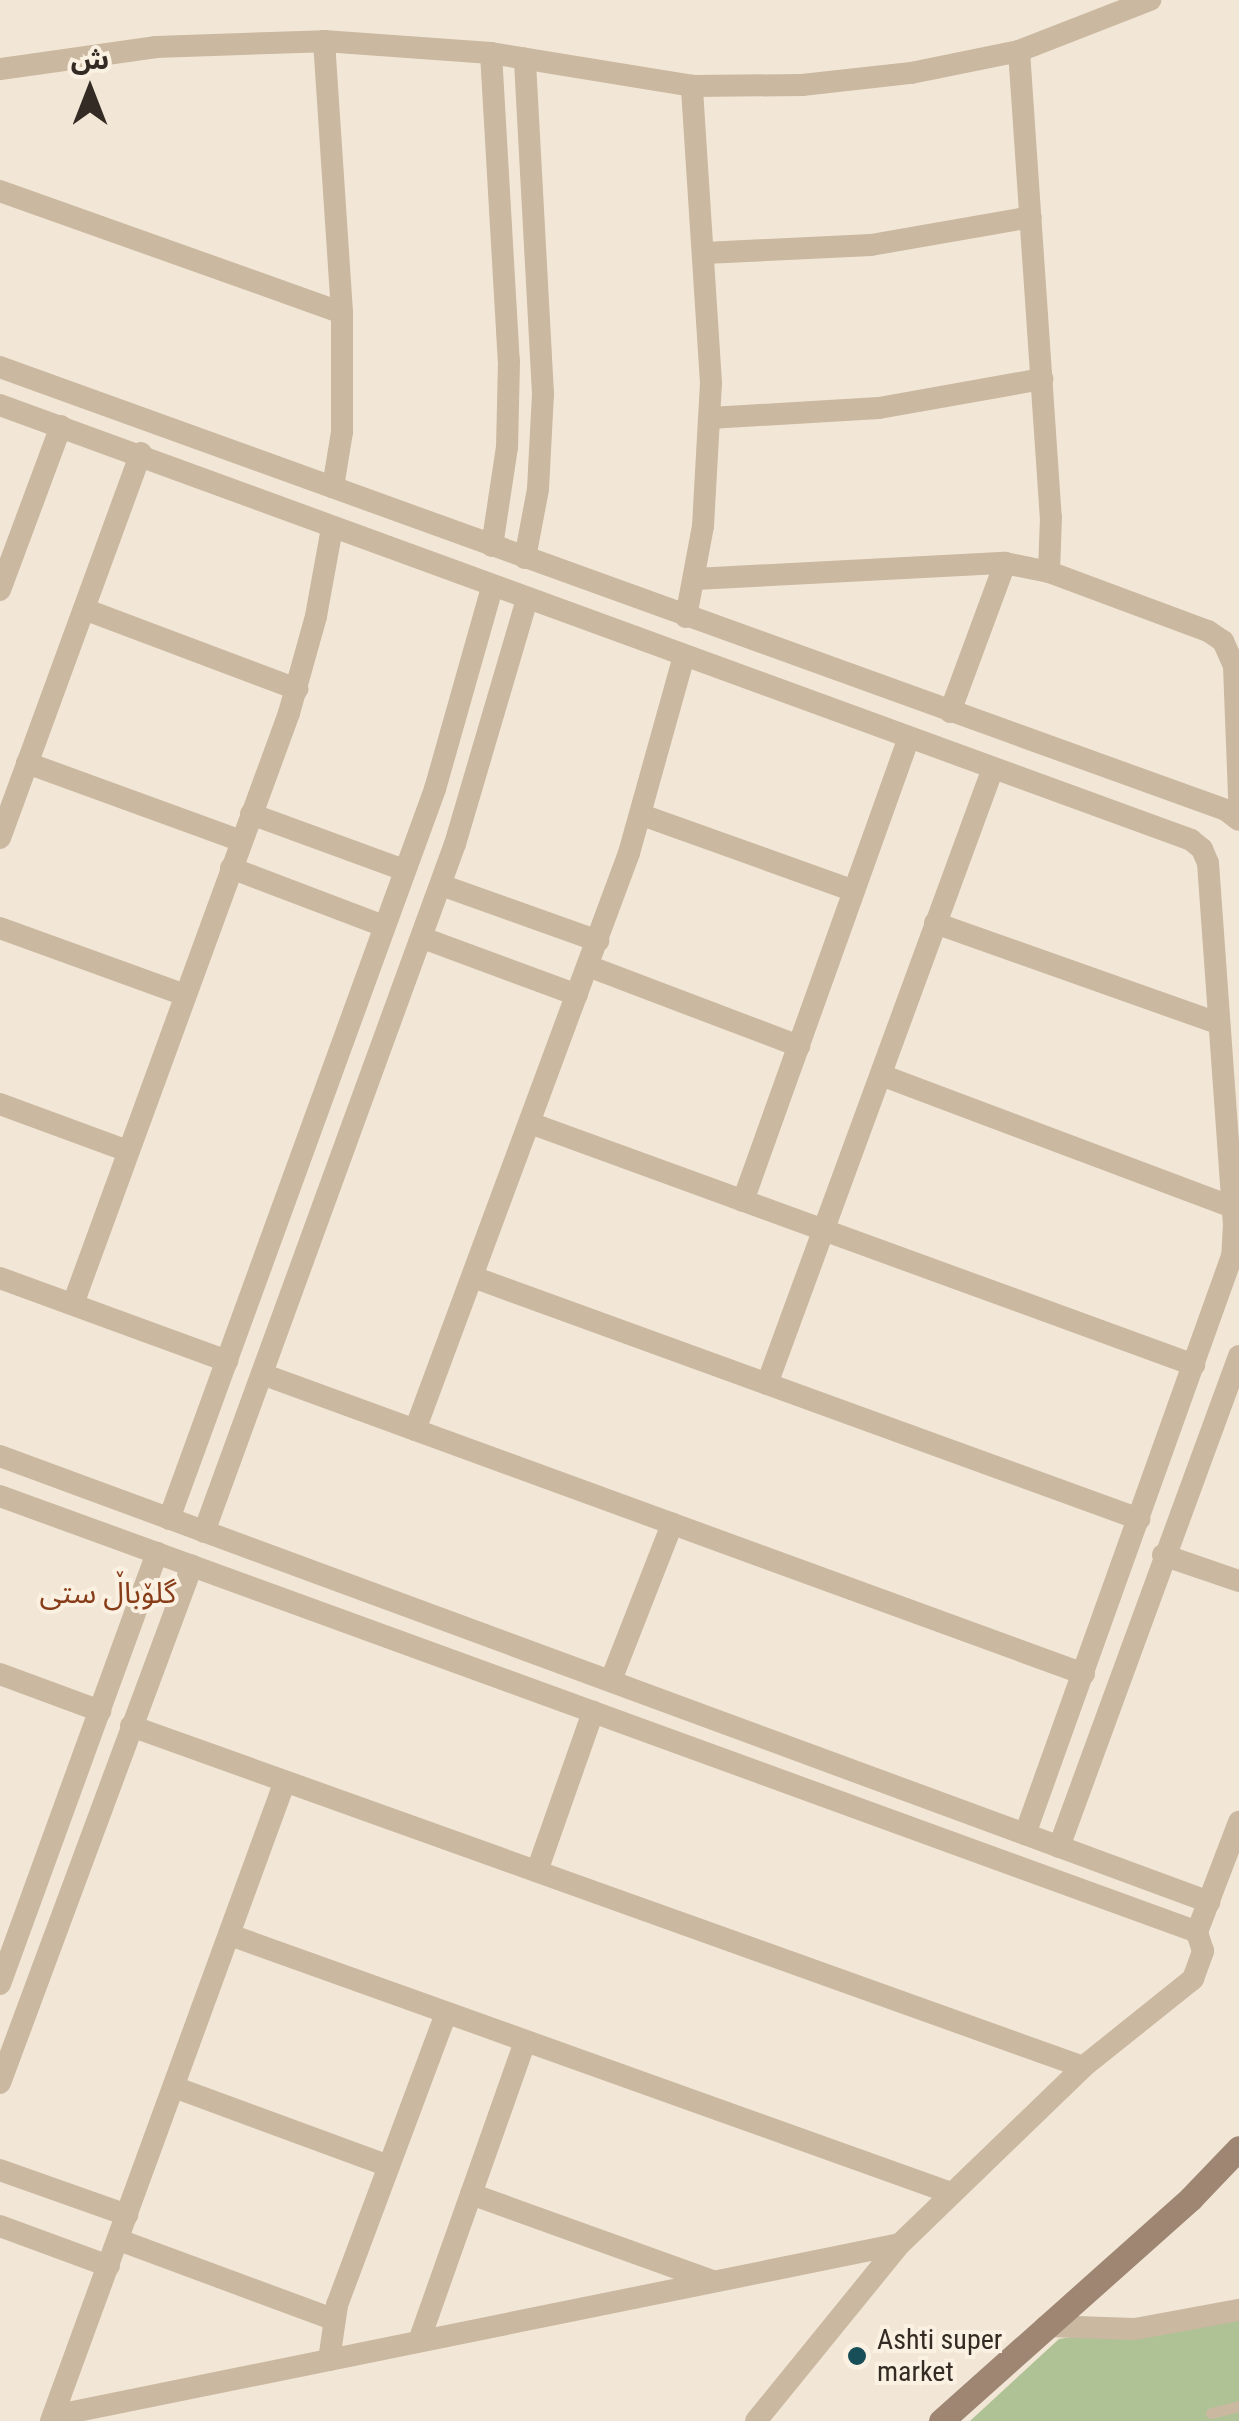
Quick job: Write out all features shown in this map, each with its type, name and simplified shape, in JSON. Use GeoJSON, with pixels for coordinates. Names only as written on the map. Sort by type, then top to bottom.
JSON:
{"type":"FeatureCollection","features":[{"type":"Feature","properties":{"kind":"street"},"geometry":{"type":"LineString","coordinates":[[0,69],[156,48],[324,41],[526,58],[692,86],[857,80],[1019,50],[1150,0]]}},
{"type":"Feature","properties":{"kind":"street"},"geometry":{"type":"LineString","coordinates":[[324,41],[342,313],[342,432],[333,487]]}},
{"type":"Feature","properties":{"kind":"street"},"geometry":{"type":"LineString","coordinates":[[1019,50],[1051,517],[1049,572]]}},
{"type":"Feature","properties":{"kind":"street"},"geometry":{"type":"LineString","coordinates":[[491,54],[510,361],[506,447],[492,546]]}},
{"type":"Feature","properties":{"kind":"street"},"geometry":{"type":"LineString","coordinates":[[525,558],[538,489],[543,394],[526,58]]}},
{"type":"Feature","properties":{"kind":"street"},"geometry":{"type":"LineString","coordinates":[[686,617],[703,526],[710,418],[705,253],[692,86]]}},
{"type":"Feature","properties":{"kind":"street"},"geometry":{"type":"LineString","coordinates":[[0,190],[342,313]]}},
{"type":"Feature","properties":{"kind":"street"},"geometry":{"type":"LineString","coordinates":[[705,253],[871,245],[1032,216]]}},
{"type":"Feature","properties":{"kind":"street"},"geometry":{"type":"LineString","coordinates":[[0,367],[1226,810],[1239,820]]}},
{"type":"Feature","properties":{"kind":"street"},"geometry":{"type":"LineString","coordinates":[[710,418],[879,408],[1042,379]]}},
{"type":"Feature","properties":{"kind":"street"},"geometry":{"type":"LineString","coordinates":[[0,405],[141,453],[332,528],[1190,840],[1202,850],[1208,863],[1233,1207],[1228,1272],[1025,1834]]}},
{"type":"Feature","properties":{"kind":"street"},"geometry":{"type":"LineString","coordinates":[[1,584],[61,426]]}},
{"type":"Feature","properties":{"kind":"street"},"geometry":{"type":"LineString","coordinates":[[0,838],[141,453]]}},
{"type":"Feature","properties":{"kind":"street"},"geometry":{"type":"LineString","coordinates":[[73,1304],[297,690],[332,528]]}},
{"type":"Feature","properties":{"kind":"street"},"geometry":{"type":"LineString","coordinates":[[694,579],[1005,563],[1049,572],[1223,641],[1234,666],[1239,799]]}},
{"type":"Feature","properties":{"kind":"street"},"geometry":{"type":"LineString","coordinates":[[950,712],[1005,563]]}},
{"type":"Feature","properties":{"kind":"street"},"geometry":{"type":"LineString","coordinates":[[170,1519],[448,750],[492,587]]}},
{"type":"Feature","properties":{"kind":"street"},"geometry":{"type":"LineString","coordinates":[[204,1532],[423,938],[482,761],[527,599]]}},
{"type":"Feature","properties":{"kind":"street"},"geometry":{"type":"LineString","coordinates":[[84,609],[297,690]]}},
{"type":"Feature","properties":{"kind":"street"},"geometry":{"type":"LineString","coordinates":[[414,1430],[642,815],[684,656]]}},
{"type":"Feature","properties":{"kind":"street"},"geometry":{"type":"LineString","coordinates":[[743,1201],[910,738]]}},
{"type":"Feature","properties":{"kind":"street"},"geometry":{"type":"LineString","coordinates":[[27,763],[241,840]]}},
{"type":"Feature","properties":{"kind":"street"},"geometry":{"type":"LineString","coordinates":[[767,1384],[993,768]]}},
{"type":"Feature","properties":{"kind":"street"},"geometry":{"type":"LineString","coordinates":[[251,814],[404,870]]}},
{"type":"Feature","properties":{"kind":"street"},"geometry":{"type":"LineString","coordinates":[[642,815],[854,891]]}},
{"type":"Feature","properties":{"kind":"street"},"geometry":{"type":"LineString","coordinates":[[231,868],[384,926]]}},
{"type":"Feature","properties":{"kind":"street"},"geometry":{"type":"LineString","coordinates":[[441,885],[598,941]]}},
{"type":"Feature","properties":{"kind":"street"},"geometry":{"type":"LineString","coordinates":[[935,923],[1218,1023]]}},
{"type":"Feature","properties":{"kind":"street"},"geometry":{"type":"LineString","coordinates":[[0,928],[186,994]]}},
{"type":"Feature","properties":{"kind":"street"},"geometry":{"type":"LineString","coordinates":[[423,938],[578,995]]}},
{"type":"Feature","properties":{"kind":"street"},"geometry":{"type":"LineString","coordinates":[[588,966],[798,1046]]}},
{"type":"Feature","properties":{"kind":"street"},"geometry":{"type":"LineString","coordinates":[[881,1075],[1233,1207]]}},
{"type":"Feature","properties":{"kind":"street"},"geometry":{"type":"LineString","coordinates":[[0,1104],[128,1151]]}},
{"type":"Feature","properties":{"kind":"street"},"geometry":{"type":"LineString","coordinates":[[530,1123],[1194,1366]]}},
{"type":"Feature","properties":{"kind":"street"},"geometry":{"type":"LineString","coordinates":[[472,1277],[1139,1519]]}},
{"type":"Feature","properties":{"kind":"street"},"geometry":{"type":"LineString","coordinates":[[0,1278],[227,1360]]}},
{"type":"Feature","properties":{"kind":"street"},"geometry":{"type":"LineString","coordinates":[[1059,1847],[1239,1356]]}},
{"type":"Feature","properties":{"kind":"street"},"geometry":{"type":"LineString","coordinates":[[262,1374],[1084,1674]]}},
{"type":"Feature","properties":{"kind":"street"},"geometry":{"type":"LineString","coordinates":[[0,1456],[1209,1902]]}},
{"type":"Feature","properties":{"kind":"street"},"geometry":{"type":"LineString","coordinates":[[0,1496],[1198,1932]]}},
{"type":"Feature","properties":{"kind":"street"},"geometry":{"type":"LineString","coordinates":[[611,1680],[672,1524]]}},
{"type":"Feature","properties":{"kind":"street"},"geometry":{"type":"LineString","coordinates":[[0,1984],[157,1554]]}},
{"type":"Feature","properties":{"kind":"street"},"geometry":{"type":"LineString","coordinates":[[1163,1555],[1239,1581]]}},
{"type":"Feature","properties":{"kind":"street"},"geometry":{"type":"LineString","coordinates":[[0,2082],[192,1566]]}},
{"type":"Feature","properties":{"kind":"street"},"geometry":{"type":"LineString","coordinates":[[0,1674],[100,1710]]}},
{"type":"Feature","properties":{"kind":"street"},"geometry":{"type":"LineString","coordinates":[[537,1871],[593,1712]]}},
{"type":"Feature","properties":{"kind":"street"},"geometry":{"type":"LineString","coordinates":[[132,1726],[1083,2068]]}},
{"type":"Feature","properties":{"kind":"street"},"geometry":{"type":"LineString","coordinates":[[52,2418],[286,1781]]}},
{"type":"Feature","properties":{"kind":"street"},"geometry":{"type":"LineString","coordinates":[[756,2421],[900,2244],[951,2192],[1083,2068],[1193,1979],[1202,1962],[1198,1932],[1239,1822]]}},
{"type":"Feature","properties":{"kind":"street"},"geometry":{"type":"LineString","coordinates":[[230,1935],[951,2192]]}},
{"type":"Feature","properties":{"kind":"street"},"geometry":{"type":"LineString","coordinates":[[329,2360],[333,2318],[446,2013]]}},
{"type":"Feature","properties":{"kind":"street"},"geometry":{"type":"LineString","coordinates":[[419,2341],[526,2042]]}},
{"type":"Feature","properties":{"kind":"street"},"geometry":{"type":"LineString","coordinates":[[174,2087],[389,2166]]}},
{"type":"Feature","properties":{"kind":"street"},"geometry":{"type":"LineString","coordinates":[[940,2421],[1190,2198],[1239,2148]]}},
{"type":"Feature","properties":{"kind":"street"},"geometry":{"type":"LineString","coordinates":[[0,2170],[127,2215]]}},
{"type":"Feature","properties":{"kind":"street"},"geometry":{"type":"LineString","coordinates":[[471,2194],[715,2282]]}},
{"type":"Feature","properties":{"kind":"street"},"geometry":{"type":"LineString","coordinates":[[0,2226],[109,2266]]}},
{"type":"Feature","properties":{"kind":"street"},"geometry":{"type":"LineString","coordinates":[[120,2240],[333,2318]]}},
{"type":"Feature","properties":{"kind":"street"},"geometry":{"type":"LineString","coordinates":[[52,2418],[900,2244]]}},
{"type":"Feature","properties":{"kind":"street"},"geometry":{"type":"LineString","coordinates":[[1046,2326],[1135,2329],[1239,2310]]}},
{"type":"Feature","properties":{"kind":"lane"},"geometry":{"type":"LineString","coordinates":[[1211,2413],[1239,2406]]}},
{"type":"Feature","properties":{"kind":"green space"},"geometry":{"type":"Polygon","coordinates":[[[1239,2309],[1239,2421],[970,2421],[1059,2339],[1239,2309]]]}},
{"type":"Feature","properties":{"kind":"place","name":"Ashti super market"},"geometry":{"type":"Point","coordinates":[857,2356]}},
{"type":"Feature","properties":{"kind":"district","name":"گلۆباڵ ستی"},"geometry":{"type":"Point","coordinates":[108,1593]}}]}
